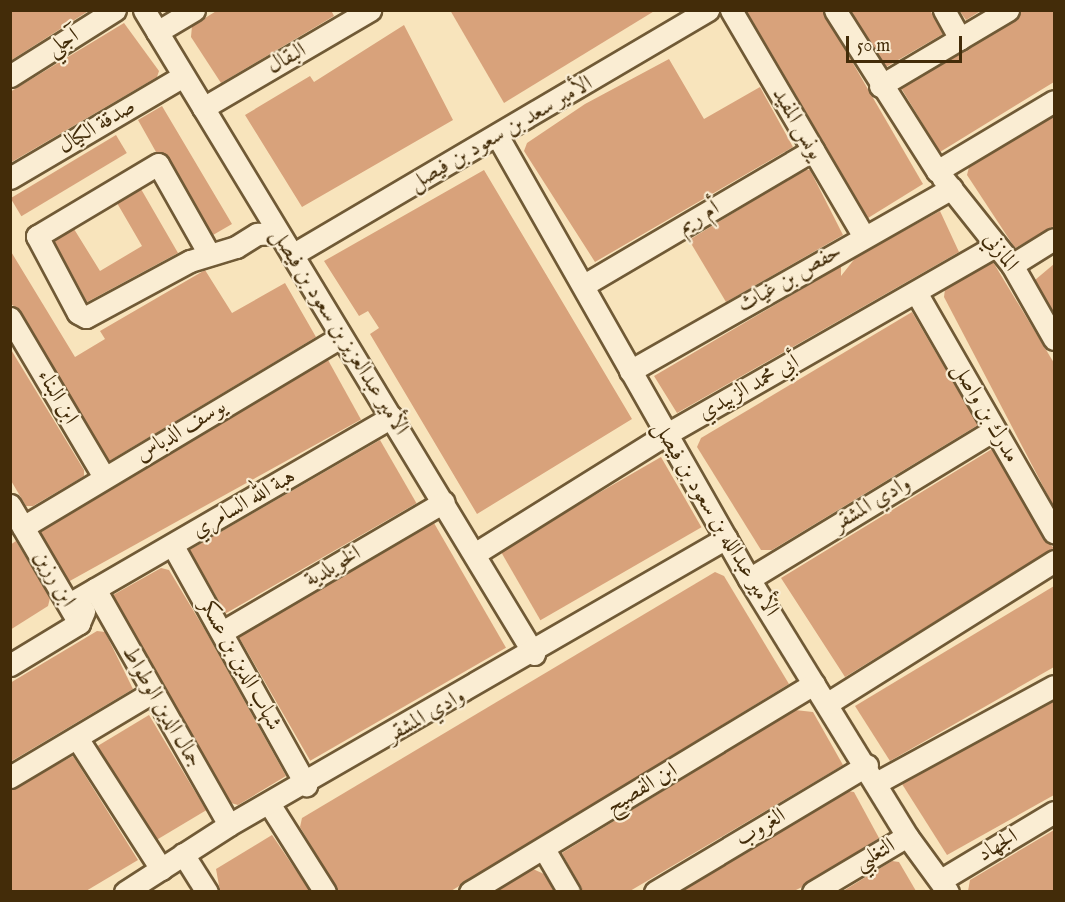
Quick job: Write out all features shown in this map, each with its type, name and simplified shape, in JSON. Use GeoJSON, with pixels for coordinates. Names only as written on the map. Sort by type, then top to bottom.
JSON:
{"type":"FeatureCollection","features":[{"type":"Feature","properties":{"kind":"street","name":"آجلي"},"geometry":{"type":"LineString","coordinates":[[10,76],[116,10]]}},
{"type":"Feature","properties":{"kind":"street","name":"الأمير عبدالعزيز بن سعود بن فيصل"},"geometry":{"type":"LineString","coordinates":[[144,10],[340,337],[476,553],[534,654]]}},
{"type":"Feature","properties":{"kind":"street"},"geometry":{"type":"LineString","coordinates":[[157,32],[194,10]]}},
{"type":"Feature","properties":{"kind":"street","name":"البقال"},"geometry":{"type":"LineString","coordinates":[[203,108],[370,10]]}},
{"type":"Feature","properties":{"kind":"street","name":"الأمير سعد بن سعود بن فيصل"},"geometry":{"type":"LineString","coordinates":[[292,255],[498,137],[708,10]]}},
{"type":"Feature","properties":{"kind":"street","name":"يونس المفيد"},"geometry":{"type":"LineString","coordinates":[[731,10],[864,237]]}},
{"type":"Feature","properties":{"kind":"street","name":"المازني"},"geometry":{"type":"LineString","coordinates":[[835,10],[879,86],[931,164],[1012,265],[1054,339]]}},
{"type":"Feature","properties":{"kind":"street"},"geometry":{"type":"LineString","coordinates":[[944,10],[960,39]]}},
{"type":"Feature","properties":{"kind":"street"},"geometry":{"type":"LineString","coordinates":[[879,86],[1008,10]]}},
{"type":"Feature","properties":{"kind":"street","name":"صدقة الكيال"},"geometry":{"type":"LineString","coordinates":[[10,178],[183,76]]}},
{"type":"Feature","properties":{"kind":"street"},"geometry":{"type":"LineString","coordinates":[[931,164],[1054,101]]}},
{"type":"Feature","properties":{"kind":"street","name":"الأمير عبدالله بن سعود بن فيصل"},"geometry":{"type":"LineString","coordinates":[[498,137],[584,285],[665,435],[749,579],[872,774],[907,836],[944,886]]}},
{"type":"Feature","properties":{"kind":"street","name":"أم ريم"},"geometry":{"type":"LineString","coordinates":[[584,285],[813,150]]}},
{"type":"Feature","properties":{"kind":"street"},"geometry":{"type":"LineString","coordinates":[[209,254],[158,164],[37,236],[78,314],[86,317],[209,254],[236,247],[257,234],[278,233]]}},
{"type":"Feature","properties":{"kind":"street","name":"حفص بن غياث"},"geometry":{"type":"LineString","coordinates":[[630,371],[952,188]]}},
{"type":"Feature","properties":{"kind":"street"},"geometry":{"type":"LineString","coordinates":[[1012,265],[1054,239]]}},
{"type":"Feature","properties":{"kind":"street","name":"أبي محمد الزبيدي"},"geometry":{"type":"LineString","coordinates":[[476,553],[665,435],[917,294],[995,246]]}},
{"type":"Feature","properties":{"kind":"street","name":"مدرك بن واصل"},"geometry":{"type":"LineString","coordinates":[[917,294],[1054,532]]}},
{"type":"Feature","properties":{"kind":"street","name":"ابن البناء"},"geometry":{"type":"LineString","coordinates":[[10,318],[104,477]]}},
{"type":"Feature","properties":{"kind":"street","name":"يوسف الدباس"},"geometry":{"type":"LineString","coordinates":[[23,527],[340,337]]}},
{"type":"Feature","properties":{"kind":"street","name":"هبة الله السامري"},"geometry":{"type":"LineString","coordinates":[[69,604],[173,546],[392,417]]}},
{"type":"Feature","properties":{"kind":"street","name":"وادي المشقر"},"geometry":{"type":"LineString","coordinates":[[749,579],[994,430]]}},
{"type":"Feature","properties":{"kind":"street","name":"الخويلدية"},"geometry":{"type":"LineString","coordinates":[[222,632],[444,502]]}},
{"type":"Feature","properties":{"kind":"street","name":"ابن رزين"},"geometry":{"type":"LineString","coordinates":[[10,505],[79,623]]}},
{"type":"Feature","properties":{"kind":"street","name":"وادي المشقر"},"geometry":{"type":"LineString","coordinates":[[125,891],[229,825],[270,805],[534,654],[726,538]]}},
{"type":"Feature","properties":{"kind":"street","name":"شهاب الدين بن عسكر"},"geometry":{"type":"LineString","coordinates":[[173,546],[306,784]]}},
{"type":"Feature","properties":{"kind":"street"},"geometry":{"type":"LineString","coordinates":[[828,703],[1054,561]]}},
{"type":"Feature","properties":{"kind":"street"},"geometry":{"type":"LineString","coordinates":[[10,665],[79,623],[94,589]]}},
{"type":"Feature","properties":{"kind":"street","name":"جمال الدين الوطواط"},"geometry":{"type":"LineString","coordinates":[[94,589],[151,693],[229,825]]}},
{"type":"Feature","properties":{"kind":"street","name":"ابن الفصيح"},"geometry":{"type":"LineString","coordinates":[[470,891],[544,849],[814,684]]}},
{"type":"Feature","properties":{"kind":"street","name":"الغروب"},"geometry":{"type":"LineString","coordinates":[[655,891],[872,774],[1054,686]]}},
{"type":"Feature","properties":{"kind":"street"},"geometry":{"type":"LineString","coordinates":[[10,777],[151,693]]}},
{"type":"Feature","properties":{"kind":"street"},"geometry":{"type":"LineString","coordinates":[[77,738],[161,870]]}},
{"type":"Feature","properties":{"kind":"street"},"geometry":{"type":"LineString","coordinates":[[270,805],[325,891]]}},
{"type":"Feature","properties":{"kind":"street","name":"الجهاد"},"geometry":{"type":"LineString","coordinates":[[944,886],[1054,812]]}},
{"type":"Feature","properties":{"kind":"street","name":"التغلبي"},"geometry":{"type":"LineString","coordinates":[[813,891],[907,836]]}},
{"type":"Feature","properties":{"kind":"street"},"geometry":{"type":"LineString","coordinates":[[544,849],[569,891]]}},
{"type":"Feature","properties":{"kind":"street"},"geometry":{"type":"LineString","coordinates":[[183,854],[207,891]]}},
{"type":"Feature","properties":{"kind":"building"},"geometry":{"type":"Polygon","coordinates":[[[10,10],[90,10],[10,61],[10,10]]]}},
{"type":"Feature","properties":{"kind":"building"},"geometry":{"type":"Polygon","coordinates":[[[218,10],[331,10],[334,16],[221,83],[191,37],[192,26],[218,10]]]}},
{"type":"Feature","properties":{"kind":"building"},"geometry":{"type":"Polygon","coordinates":[[[450,10],[656,10],[504,103],[450,10]]]}},
{"type":"Feature","properties":{"kind":"building"},"geometry":{"type":"Polygon","coordinates":[[[746,10],[822,10],[923,184],[868,218],[746,10]]]}},
{"type":"Feature","properties":{"kind":"building"},"geometry":{"type":"Polygon","coordinates":[[[850,10],[930,10],[943,34],[886,67],[850,10]]]}},
{"type":"Feature","properties":{"kind":"building"},"geometry":{"type":"Polygon","coordinates":[[[959,10],[982,10],[966,20],[959,10]]]}},
{"type":"Feature","properties":{"kind":"building"},"geometry":{"type":"Polygon","coordinates":[[[1021,10],[1054,10],[1054,82],[940,152],[901,88],[1015,21],[1021,10]]]}},
{"type":"Feature","properties":{"kind":"building"},"geometry":{"type":"Polygon","coordinates":[[[124,23],[159,71],[157,77],[10,163],[10,92],[124,23]]]}},
{"type":"Feature","properties":{"kind":"building"},"geometry":{"type":"Polygon","coordinates":[[[404,25],[453,120],[302,207],[245,115],[310,76],[314,82],[404,25]]]}},
{"type":"Feature","properties":{"kind":"building"},"geometry":{"type":"Polygon","coordinates":[[[669,59],[704,119],[760,87],[793,147],[595,262],[524,151],[527,143],[585,104],[669,59]]]}},
{"type":"Feature","properties":{"kind":"building"},"geometry":{"type":"Polygon","coordinates":[[[162,106],[232,224],[213,235],[169,158],[156,152],[138,120],[162,106]]]}},
{"type":"Feature","properties":{"kind":"building"},"geometry":{"type":"Polygon","coordinates":[[[1054,116],[1054,226],[1015,248],[967,175],[969,167],[1054,116]]]}},
{"type":"Feature","properties":{"kind":"building"},"geometry":{"type":"Polygon","coordinates":[[[116,135],[127,153],[21,216],[11,198],[116,135]]]}},
{"type":"Feature","properties":{"kind":"building"},"geometry":{"type":"Polygon","coordinates":[[[484,170],[632,419],[477,514],[370,334],[379,328],[368,311],[359,316],[324,261],[484,170]]]}},
{"type":"Feature","properties":{"kind":"building"},"geometry":{"type":"Polygon","coordinates":[[[804,170],[810,170],[843,235],[726,302],[689,240],[804,170]]]}},
{"type":"Feature","properties":{"kind":"building"},"geometry":{"type":"Polygon","coordinates":[[[141,189],[178,253],[87,302],[54,241],[74,229],[100,271],[142,246],[117,203],[141,189]]]}},
{"type":"Feature","properties":{"kind":"building"},"geometry":{"type":"Polygon","coordinates":[[[940,211],[959,252],[677,413],[654,376],[841,266],[841,276],[856,257],[940,211]]]}},
{"type":"Feature","properties":{"kind":"building"},"geometry":{"type":"Polygon","coordinates":[[[10,250],[75,357],[105,339],[100,331],[205,270],[232,313],[285,283],[316,337],[109,461],[21,312],[10,303],[10,250]]]}},
{"type":"Feature","properties":{"kind":"building"},"geometry":{"type":"Polygon","coordinates":[[[993,262],[1054,363],[1054,507],[944,297],[945,289],[993,262]]]}},
{"type":"Feature","properties":{"kind":"building"},"geometry":{"type":"Polygon","coordinates":[[[1054,264],[1054,314],[1035,280],[1054,264]]]}},
{"type":"Feature","properties":{"kind":"building"},"geometry":{"type":"Polygon","coordinates":[[[912,312],[978,425],[772,550],[761,550],[697,447],[701,438],[912,312]]]}},
{"type":"Feature","properties":{"kind":"building"},"geometry":{"type":"Polygon","coordinates":[[[10,348],[84,470],[84,476],[33,506],[26,506],[10,479],[10,348]]]}},
{"type":"Feature","properties":{"kind":"building"},"geometry":{"type":"Polygon","coordinates":[[[328,360],[361,419],[68,582],[35,522],[328,360]]]}},
{"type":"Feature","properties":{"kind":"building"},"geometry":{"type":"Polygon","coordinates":[[[380,440],[417,503],[226,613],[189,550],[380,440]]]}},
{"type":"Feature","properties":{"kind":"building"},"geometry":{"type":"Polygon","coordinates":[[[992,449],[1043,538],[1054,548],[845,677],[781,578],[992,449]]]}},
{"type":"Feature","properties":{"kind":"building"},"geometry":{"type":"Polygon","coordinates":[[[661,457],[702,527],[540,620],[500,550],[661,457]]]}},
{"type":"Feature","properties":{"kind":"building"},"geometry":{"type":"Polygon","coordinates":[[[434,523],[506,648],[310,761],[238,636],[434,523]]]}},
{"type":"Feature","properties":{"kind":"building"},"geometry":{"type":"Polygon","coordinates":[[[16,541],[50,598],[48,606],[10,630],[10,545],[16,541]]]}},
{"type":"Feature","properties":{"kind":"building"},"geometry":{"type":"Polygon","coordinates":[[[161,568],[169,570],[286,776],[238,805],[231,803],[113,595],[161,568]]]}},
{"type":"Feature","properties":{"kind":"building"},"geometry":{"type":"Polygon","coordinates":[[[715,572],[724,576],[789,684],[451,891],[338,891],[300,827],[302,818],[715,572]]]}},
{"type":"Feature","properties":{"kind":"building"},"geometry":{"type":"Polygon","coordinates":[[[1054,586],[1054,667],[890,761],[855,706],[1054,586]]]}},
{"type":"Feature","properties":{"kind":"building"},"geometry":{"type":"Polygon","coordinates":[[[97,631],[105,632],[133,689],[10,762],[10,683],[97,631]]]}},
{"type":"Feature","properties":{"kind":"building"},"geometry":{"type":"Polygon","coordinates":[[[1054,700],[1054,795],[947,855],[902,784],[1054,700]]]}},
{"type":"Feature","properties":{"kind":"building"},"geometry":{"type":"Polygon","coordinates":[[[795,710],[813,712],[843,765],[630,891],[582,891],[562,853],[795,710]]]}},
{"type":"Feature","properties":{"kind":"building"},"geometry":{"type":"Polygon","coordinates":[[[149,715],[206,810],[155,841],[98,746],[149,715]]]}},
{"type":"Feature","properties":{"kind":"building"},"geometry":{"type":"Polygon","coordinates":[[[73,756],[138,860],[86,891],[10,891],[10,790],[73,756]]]}},
{"type":"Feature","properties":{"kind":"building"},"geometry":{"type":"Polygon","coordinates":[[[848,791],[854,792],[879,838],[802,887],[794,891],[682,891],[848,791]]]}},
{"type":"Feature","properties":{"kind":"building"},"geometry":{"type":"Polygon","coordinates":[[[1054,830],[1054,891],[968,891],[970,880],[1054,830]]]}},
{"type":"Feature","properties":{"kind":"building"},"geometry":{"type":"Polygon","coordinates":[[[272,835],[310,891],[220,891],[216,869],[272,835]]]}},
{"type":"Feature","properties":{"kind":"building"},"geometry":{"type":"Polygon","coordinates":[[[892,861],[899,862],[916,891],[843,891],[892,861]]]}},
{"type":"Feature","properties":{"kind":"building"},"geometry":{"type":"Polygon","coordinates":[[[533,869],[544,874],[554,891],[495,891],[533,869]]]}}]}
